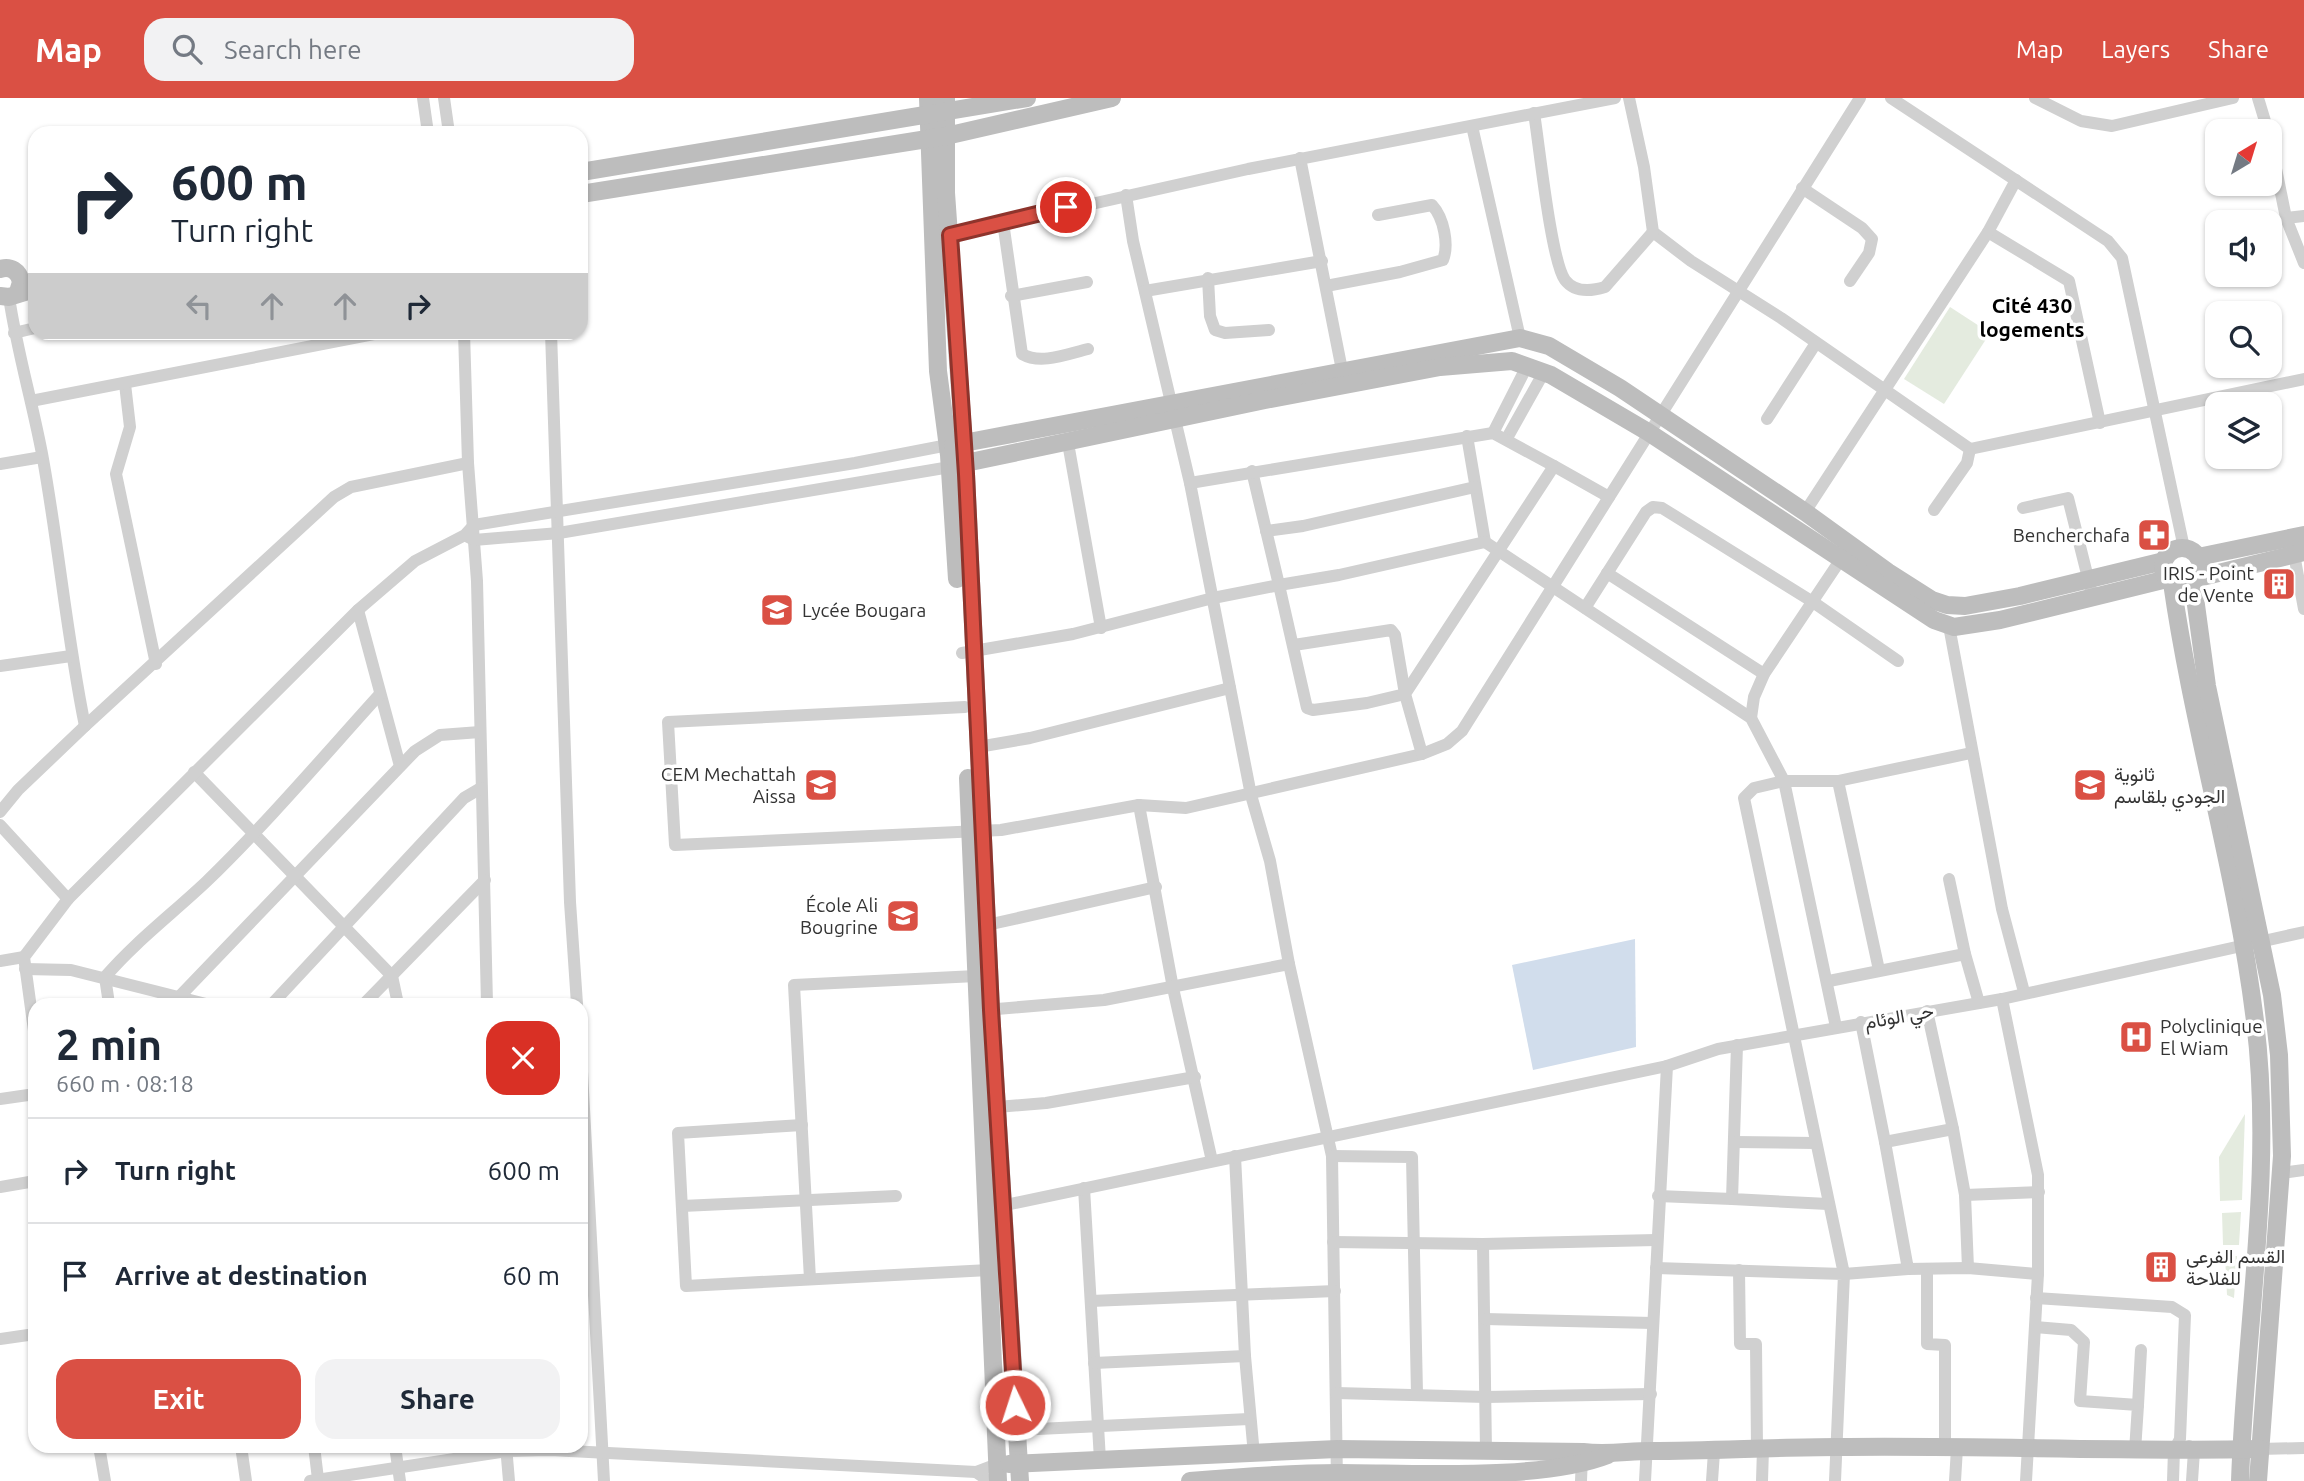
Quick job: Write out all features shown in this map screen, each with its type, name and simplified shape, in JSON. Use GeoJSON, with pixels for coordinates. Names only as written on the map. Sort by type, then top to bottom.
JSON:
{"type":"FeatureCollection","features":[{"type":"Feature","properties":{"kind":"street"},"geometry":{"type":"LineString","coordinates":[[423,98],[427,126]]}},
{"type":"Feature","properties":{"kind":"street"},"geometry":{"type":"LineString","coordinates":[[444,98],[448,126]]}},
{"type":"Feature","properties":{"kind":"street"},"geometry":{"type":"LineString","coordinates":[[588,171],[928,106],[1027,98]]}},
{"type":"Feature","properties":{"kind":"street"},"geometry":{"type":"LineString","coordinates":[[588,193],[938,138],[1111,98]]}},
{"type":"Feature","properties":{"kind":"street"},"geometry":{"type":"LineString","coordinates":[[942,237],[1300,158],[1615,98]]}},
{"type":"Feature","properties":{"kind":"street"},"geometry":{"type":"LineString","coordinates":[[1629,98],[1644,167],[1653,232],[1970,449],[2304,379]]}},
{"type":"Feature","properties":{"kind":"street"},"geometry":{"type":"LineString","coordinates":[[965,707],[668,722],[675,845],[976,830],[1027,826],[1139,805],[1186,808],[1422,754],[1447,744],[1462,731],[1860,98]]}},
{"type":"Feature","properties":{"kind":"street"},"geometry":{"type":"LineString","coordinates":[[1891,98],[2108,241],[2122,258],[2153,410],[2191,552],[2201,567],[2195,581],[2207,686],[2252,943],[2260,1094],[2260,1155],[2240,1481]]}},
{"type":"Feature","properties":{"kind":"street"},"geometry":{"type":"LineString","coordinates":[[2035,98],[2081,121],[2112,126],[2233,98]]}},
{"type":"Feature","properties":{"kind":"street"},"geometry":{"type":"LineString","coordinates":[[2258,98],[2264,119]]}},
{"type":"Feature","properties":{"kind":"street"},"geometry":{"type":"LineString","coordinates":[[938,138],[946,105]]}},
{"type":"Feature","properties":{"kind":"street"},"geometry":{"type":"LineString","coordinates":[[928,106],[938,138],[967,652],[978,747],[976,976],[984,1010],[997,1107],[989,1270],[998,1472]]}},
{"type":"Feature","properties":{"kind":"street"},"geometry":{"type":"LineString","coordinates":[[1534,113],[1555,250],[1565,279],[1580,290],[1595,290],[1605,286],[1653,232]]}},
{"type":"Feature","properties":{"kind":"street"},"geometry":{"type":"LineString","coordinates":[[1472,126],[1520,338]]}},
{"type":"Feature","properties":{"kind":"street"},"geometry":{"type":"LineString","coordinates":[[1300,158],[1342,370]]}},
{"type":"Feature","properties":{"kind":"street"},"geometry":{"type":"LineString","coordinates":[[1805,512],[1988,232],[2016,180]]}},
{"type":"Feature","properties":{"kind":"street"},"geometry":{"type":"LineString","coordinates":[[1802,188],[1862,228],[1872,239],[1869,253],[1850,281]]}},
{"type":"Feature","properties":{"kind":"street"},"geometry":{"type":"LineString","coordinates":[[1126,195],[1145,291],[1190,483],[1251,795],[1270,861],[1289,964],[1332,1156],[1337,1477]]}},
{"type":"Feature","properties":{"kind":"street"},"geometry":{"type":"LineString","coordinates":[[2282,196],[2286,218],[2304,263]]}},
{"type":"Feature","properties":{"kind":"street"},"geometry":{"type":"LineString","coordinates":[[1326,286],[1424,267],[1443,260],[1447,251],[1445,238],[1432,205],[1378,215]]}},
{"type":"Feature","properties":{"kind":"street"},"geometry":{"type":"LineString","coordinates":[[2286,218],[2304,216]]}},
{"type":"Feature","properties":{"kind":"street"},"geometry":{"type":"LineString","coordinates":[[1003,222],[1021,354],[1031,359],[1045,358],[1088,349]]}},
{"type":"Feature","properties":{"kind":"street"},"geometry":{"type":"LineString","coordinates":[[1988,232],[2069,281],[2100,423]]}},
{"type":"Feature","properties":{"kind":"street"},"geometry":{"type":"LineString","coordinates":[[1145,291],[1208,278],[1322,261]]}},
{"type":"Feature","properties":{"kind":"street"},"geometry":{"type":"LineString","coordinates":[[18,270],[21,282],[15,294],[14,333],[43,457],[71,656],[85,726]]}},
{"type":"Feature","properties":{"kind":"street"},"geometry":{"type":"LineString","coordinates":[[1208,278],[1210,316],[1215,330],[1269,330]]}},
{"type":"Feature","properties":{"kind":"street"},"geometry":{"type":"LineString","coordinates":[[1011,296],[1087,282]]}},
{"type":"Feature","properties":{"kind":"street"},"geometry":{"type":"LineString","coordinates":[[14,333],[28,330]]}},
{"type":"Feature","properties":{"kind":"street"},"geometry":{"type":"LineString","coordinates":[[29,998],[24,963],[68,899],[358,610],[415,561],[471,533],[556,512],[855,463],[1520,338],[1533,340],[1560,352],[1805,512],[1845,552],[1934,621],[1949,626],[2000,620],[2093,598],[2168,574]]}},
{"type":"Feature","properties":{"kind":"street"},"geometry":{"type":"LineString","coordinates":[[31,401],[344,340]]}},
{"type":"Feature","properties":{"kind":"street"},"geometry":{"type":"LineString","coordinates":[[464,340],[488,998]]}},
{"type":"Feature","properties":{"kind":"street"},"geometry":{"type":"LineString","coordinates":[[551,340],[569,877],[578,998]]}},
{"type":"Feature","properties":{"kind":"street"},"geometry":{"type":"LineString","coordinates":[[1767,419],[1816,343]]}},
{"type":"Feature","properties":{"kind":"street"},"geometry":{"type":"LineString","coordinates":[[471,533],[558,533],[957,465],[1440,367],[1512,361],[1536,369],[1648,432],[1845,552],[1947,606],[1965,606],[2020,596],[2088,577],[2168,574],[2183,586],[2299,553],[2304,609]]}},
{"type":"Feature","properties":{"kind":"street"},"geometry":{"type":"LineString","coordinates":[[1493,433],[1536,369]]}},
{"type":"Feature","properties":{"kind":"street"},"geometry":{"type":"LineString","coordinates":[[1507,438],[1536,369]]}},
{"type":"Feature","properties":{"kind":"street"},"geometry":{"type":"LineString","coordinates":[[125,384],[130,427],[117,474],[156,664]]}},
{"type":"Feature","properties":{"kind":"street"},"geometry":{"type":"LineString","coordinates":[[1190,483],[1493,433],[1507,438],[1609,498]]}},
{"type":"Feature","properties":{"kind":"street"},"geometry":{"type":"LineString","coordinates":[[1467,436],[1485,542]]}},
{"type":"Feature","properties":{"kind":"street"},"geometry":{"type":"LineString","coordinates":[[1068,443],[1101,628]]}},
{"type":"Feature","properties":{"kind":"street"},"geometry":{"type":"LineString","coordinates":[[1934,510],[1967,463],[1970,449]]}},
{"type":"Feature","properties":{"kind":"street"},"geometry":{"type":"LineString","coordinates":[[0,464],[43,457]]}},
{"type":"Feature","properties":{"kind":"street"},"geometry":{"type":"LineString","coordinates":[[0,812],[18,790],[85,726],[156,664],[334,496],[351,487],[468,463]]}},
{"type":"Feature","properties":{"kind":"street"},"geometry":{"type":"LineString","coordinates":[[1252,471],[1294,645],[1304,702],[1307,708],[1313,710],[1367,703],[1405,694],[1554,466]]}},
{"type":"Feature","properties":{"kind":"street"},"geometry":{"type":"LineString","coordinates":[[1266,531],[1315,523],[1475,487]]}},
{"type":"Feature","properties":{"kind":"street"},"geometry":{"type":"LineString","coordinates":[[2023,508],[2068,498],[2093,598]]}},
{"type":"Feature","properties":{"kind":"street"},"geometry":{"type":"LineString","coordinates":[[1585,608],[1646,512],[1653,507],[1662,508],[1814,602],[1898,662]]}},
{"type":"Feature","properties":{"kind":"street"},"geometry":{"type":"LineString","coordinates":[[2258,1481],[2281,1172],[2279,1055],[2188,680],[2168,574],[2172,551],[2191,552],[2304,536]]}},
{"type":"Feature","properties":{"kind":"street"},"geometry":{"type":"LineString","coordinates":[[967,652],[1101,628],[1213,598],[1339,575],[1485,542],[1751,718],[1784,781],[1829,981],[1836,1027]]}},
{"type":"Feature","properties":{"kind":"street"},"geometry":{"type":"LineString","coordinates":[[1751,718],[1754,697],[1764,674],[1845,552]]}},
{"type":"Feature","properties":{"kind":"street"},"geometry":{"type":"LineString","coordinates":[[1607,573],[1764,674]]}},
{"type":"Feature","properties":{"kind":"street"},"geometry":{"type":"LineString","coordinates":[[358,610],[400,766]]}},
{"type":"Feature","properties":{"kind":"street"},"geometry":{"type":"LineString","coordinates":[[1949,626],[2002,909],[2024,992]]}},
{"type":"Feature","properties":{"kind":"street"},"geometry":{"type":"LineString","coordinates":[[1294,645],[1391,630],[1395,635],[1405,694],[1422,754]]}},
{"type":"Feature","properties":{"kind":"street"},"geometry":{"type":"LineString","coordinates":[[967,652],[965,707],[987,925],[984,1010],[994,1207],[1020,1473]]}},
{"type":"Feature","properties":{"kind":"street"},"geometry":{"type":"LineString","coordinates":[[0,666],[71,656]]}},
{"type":"Feature","properties":{"kind":"street"},"geometry":{"type":"LineString","coordinates":[[978,747],[1030,738],[1230,688]]}},
{"type":"Feature","properties":{"kind":"street"},"geometry":{"type":"LineString","coordinates":[[108,998],[105,977],[125,954],[206,881],[254,833],[380,694]]}},
{"type":"Feature","properties":{"kind":"street"},"geometry":{"type":"LineString","coordinates":[[183,998],[295,875],[415,751],[440,736],[480,732]]}},
{"type":"Feature","properties":{"kind":"street"},"geometry":{"type":"LineString","coordinates":[[1835,1481],[1844,1273],[1744,798],[1754,788],[1784,781],[1838,781],[1971,753]]}},
{"type":"Feature","properties":{"kind":"street"},"geometry":{"type":"LineString","coordinates":[[194,772],[392,976],[397,998]]}},
{"type":"Feature","properties":{"kind":"street"},"geometry":{"type":"LineString","coordinates":[[1838,781],[1879,970]]}},
{"type":"Feature","properties":{"kind":"street"},"geometry":{"type":"LineString","coordinates":[[278,998],[464,798],[481,788]]}},
{"type":"Feature","properties":{"kind":"street"},"geometry":{"type":"LineString","coordinates":[[1139,805],[1156,887],[1172,988],[1195,1077],[1212,1161]]}},
{"type":"Feature","properties":{"kind":"street"},"geometry":{"type":"LineString","coordinates":[[0,825],[68,899]]}},
{"type":"Feature","properties":{"kind":"street"},"geometry":{"type":"LineString","coordinates":[[1949,878],[1965,954],[1979,1003]]}},
{"type":"Feature","properties":{"kind":"street"},"geometry":{"type":"LineString","coordinates":[[370,998],[485,880]]}},
{"type":"Feature","properties":{"kind":"street"},"geometry":{"type":"LineString","coordinates":[[987,925],[1156,887]]}},
{"type":"Feature","properties":{"kind":"street","name":"حي الوئام"},"geometry":{"type":"LineString","coordinates":[[994,1207],[1667,1066],[1698,1054],[1737,1045],[2002,999],[2304,932]]}},
{"type":"Feature","properties":{"kind":"street"},"geometry":{"type":"LineString","coordinates":[[1829,981],[1965,954]]}},
{"type":"Feature","properties":{"kind":"street"},"geometry":{"type":"LineString","coordinates":[[0,961],[105,977],[171,998]]}},
{"type":"Feature","properties":{"kind":"street"},"geometry":{"type":"LineString","coordinates":[[984,1010],[1104,1000],[1289,964]]}},
{"type":"Feature","properties":{"kind":"street"},"geometry":{"type":"LineString","coordinates":[[810,1279],[794,985],[976,976]]}},
{"type":"Feature","properties":{"kind":"street"},"geometry":{"type":"LineString","coordinates":[[2002,999],[2039,1192],[2038,1274],[2026,1481]]}},
{"type":"Feature","properties":{"kind":"street"},"geometry":{"type":"LineString","coordinates":[[1927,1011],[1965,1195],[1968,1268]]}},
{"type":"Feature","properties":{"kind":"street"},"geometry":{"type":"LineString","coordinates":[[1861,1022],[1908,1269]]}},
{"type":"Feature","properties":{"kind":"street"},"geometry":{"type":"LineString","coordinates":[[1732,1199],[1737,1045]]}},
{"type":"Feature","properties":{"kind":"street"},"geometry":{"type":"LineString","coordinates":[[1645,1481],[1658,1196],[1667,1066]]}},
{"type":"Feature","properties":{"kind":"street"},"geometry":{"type":"LineString","coordinates":[[997,1107],[1046,1102],[1195,1077]]}},
{"type":"Feature","properties":{"kind":"street"},"geometry":{"type":"LineString","coordinates":[[0,1099],[28,1095]]}},
{"type":"Feature","properties":{"kind":"street"},"geometry":{"type":"LineString","coordinates":[[802,1125],[678,1133],[686,1286],[989,1270]]}},
{"type":"Feature","properties":{"kind":"street"},"geometry":{"type":"LineString","coordinates":[[1885,1142],[1953,1129]]}},
{"type":"Feature","properties":{"kind":"street"},"geometry":{"type":"LineString","coordinates":[[1735,1142],[1815,1143]]}},
{"type":"Feature","properties":{"kind":"street"},"geometry":{"type":"LineString","coordinates":[[1235,1156],[1245,1356],[1254,1455]]}},
{"type":"Feature","properties":{"kind":"street"},"geometry":{"type":"LineString","coordinates":[[1332,1156],[1412,1157],[1417,1394]]}},
{"type":"Feature","properties":{"kind":"street"},"geometry":{"type":"LineString","coordinates":[[2281,1172],[2304,1170]]}},
{"type":"Feature","properties":{"kind":"street"},"geometry":{"type":"LineString","coordinates":[[0,1187],[28,1182]]}},
{"type":"Feature","properties":{"kind":"street"},"geometry":{"type":"LineString","coordinates":[[1084,1188],[1100,1461]]}},
{"type":"Feature","properties":{"kind":"street"},"geometry":{"type":"LineString","coordinates":[[1965,1195],[2039,1192]]}},
{"type":"Feature","properties":{"kind":"street"},"geometry":{"type":"LineString","coordinates":[[682,1206],[896,1196]]}},
{"type":"Feature","properties":{"kind":"street"},"geometry":{"type":"LineString","coordinates":[[1658,1196],[1828,1204]]}},
{"type":"Feature","properties":{"kind":"street"},"geometry":{"type":"LineString","coordinates":[[588,1205],[604,1481]]}},
{"type":"Feature","properties":{"kind":"street"},"geometry":{"type":"LineString","coordinates":[[1334,1242],[1483,1244],[1656,1240]]}},
{"type":"Feature","properties":{"kind":"street"},"geometry":{"type":"LineString","coordinates":[[1483,1244],[1486,1451]]}},
{"type":"Feature","properties":{"kind":"street"},"geometry":{"type":"LineString","coordinates":[[1656,1268],[1844,1273],[1968,1268],[2038,1274]]}},
{"type":"Feature","properties":{"kind":"street"},"geometry":{"type":"LineString","coordinates":[[1927,1269],[1927,1345],[1945,1345],[1955,1481]]}},
{"type":"Feature","properties":{"kind":"street"},"geometry":{"type":"LineString","coordinates":[[1739,1270],[1740,1344],[1756,1344],[1762,1481]]}},
{"type":"Feature","properties":{"kind":"street"},"geometry":{"type":"LineString","coordinates":[[1091,1301],[1335,1291]]}},
{"type":"Feature","properties":{"kind":"street"},"geometry":{"type":"LineString","coordinates":[[2036,1298],[2172,1307],[2183,1311],[2187,1322],[2183,1447],[2173,1481]]}},
{"type":"Feature","properties":{"kind":"street"},"geometry":{"type":"LineString","coordinates":[[1485,1319],[1653,1322]]}},
{"type":"Feature","properties":{"kind":"street"},"geometry":{"type":"LineString","coordinates":[[2035,1327],[2071,1330],[2084,1342],[2080,1401],[2138,1405]]}},
{"type":"Feature","properties":{"kind":"street"},"geometry":{"type":"LineString","coordinates":[[0,1339],[28,1335]]}},
{"type":"Feature","properties":{"kind":"street"},"geometry":{"type":"LineString","coordinates":[[2135,1451],[2141,1349]]}},
{"type":"Feature","properties":{"kind":"street"},"geometry":{"type":"LineString","coordinates":[[1094,1363],[1245,1356]]}},
{"type":"Feature","properties":{"kind":"street"},"geometry":{"type":"LineString","coordinates":[[1336,1393],[1486,1397],[1651,1394]]}},
{"type":"Feature","properties":{"kind":"street"},"geometry":{"type":"LineString","coordinates":[[1017,1430],[1250,1419]]}},
{"type":"Feature","properties":{"kind":"street"},"geometry":{"type":"LineString","coordinates":[[1190,1481],[1421,1477],[1582,1467],[1608,1455],[1647,1451],[1837,1447],[2029,1447],[2135,1451],[2183,1447],[2304,1448]]}},
{"type":"Feature","properties":{"kind":"street"},"geometry":{"type":"LineString","coordinates":[[2183,1447],[2192,1481]]}},
{"type":"Feature","properties":{"kind":"street"},"geometry":{"type":"LineString","coordinates":[[588,1452],[1020,1473],[1100,1461],[1337,1450],[1486,1451],[1582,1467]]}},
{"type":"Feature","properties":{"kind":"street"},"geometry":{"type":"LineString","coordinates":[[1712,1481],[1714,1451]]}},
{"type":"Feature","properties":{"kind":"street"},"geometry":{"type":"LineString","coordinates":[[100,1453],[105,1481]]}},
{"type":"Feature","properties":{"kind":"street"},"geometry":{"type":"LineString","coordinates":[[242,1453],[246,1481]]}},
{"type":"Feature","properties":{"kind":"street"},"geometry":{"type":"LineString","coordinates":[[314,1453],[314,1480],[477,1453]]}},
{"type":"Feature","properties":{"kind":"street"},"geometry":{"type":"LineString","coordinates":[[396,1453],[400,1481]]}},
{"type":"Feature","properties":{"kind":"street"},"geometry":{"type":"LineString","coordinates":[[507,1453],[509,1481]]}},
{"type":"Feature","properties":{"kind":"street"},"geometry":{"type":"LineString","coordinates":[[976,1472],[989,1481]]}},
{"type":"Feature","properties":{"kind":"shaded area"},"geometry":{"type":"Polygon","coordinates":[[[1950,307],[1990,333],[1944,404],[1904,379],[1950,307]]]}},
{"type":"Feature","properties":{"kind":"shaded area"},"geometry":{"type":"Polygon","coordinates":[[[2245,1114],[2242,1200],[2220,1201],[2219,1157],[2245,1114]]]}},
{"type":"Feature","properties":{"kind":"shaded area"},"geometry":{"type":"Polygon","coordinates":[[[2241,1212],[2239,1245],[2223,1245],[2222,1213],[2241,1212]]]}},
{"type":"Feature","properties":{"kind":"shaded area"},"geometry":{"type":"Polygon","coordinates":[[[2225,1256],[2237,1256],[2234,1298],[2227,1295],[2225,1256]]]}},
{"type":"Feature","properties":{"kind":"water"},"geometry":{"type":"Polygon","coordinates":[[[1635,939],[1636,1047],[1533,1070],[1512,965],[1635,939]]]}},
{"type":"Feature","properties":{"kind":"place","name":"Bencherchafa"},"geometry":{"type":"Point","coordinates":[2154,535]}},
{"type":"Feature","properties":{"kind":"place","name":"IRIS - Point de Vente"},"geometry":{"type":"Point","coordinates":[2279,584]}},
{"type":"Feature","properties":{"kind":"place","name":"Lycée Bougara"},"geometry":{"type":"Point","coordinates":[777,610]}},
{"type":"Feature","properties":{"kind":"place","name":"CEM Mechattah Aissa"},"geometry":{"type":"Point","coordinates":[821,785]}},
{"type":"Feature","properties":{"kind":"place","name":"ثانوية الجودي بلقاسم"},"geometry":{"type":"Point","coordinates":[2090,785]}},
{"type":"Feature","properties":{"kind":"place","name":"École Ali Bougrine"},"geometry":{"type":"Point","coordinates":[903,916]}},
{"type":"Feature","properties":{"kind":"place","name":"Polyclinique El Wiam"},"geometry":{"type":"Point","coordinates":[2136,1037]}},
{"type":"Feature","properties":{"kind":"place","name":"القسم الفرعي للفلاحة"},"geometry":{"type":"Point","coordinates":[2161,1267]}},
{"type":"Feature","properties":{"kind":"district","name":"Cité 430 logements"},"geometry":{"type":"Point","coordinates":[2032,317]}},
{"type":"Feature","properties":{"kind":"route"},"geometry":{"type":"LineString","coordinates":[[1015,1405],[970,613],[966,474],[950,235],[1066,207]]}}]}
